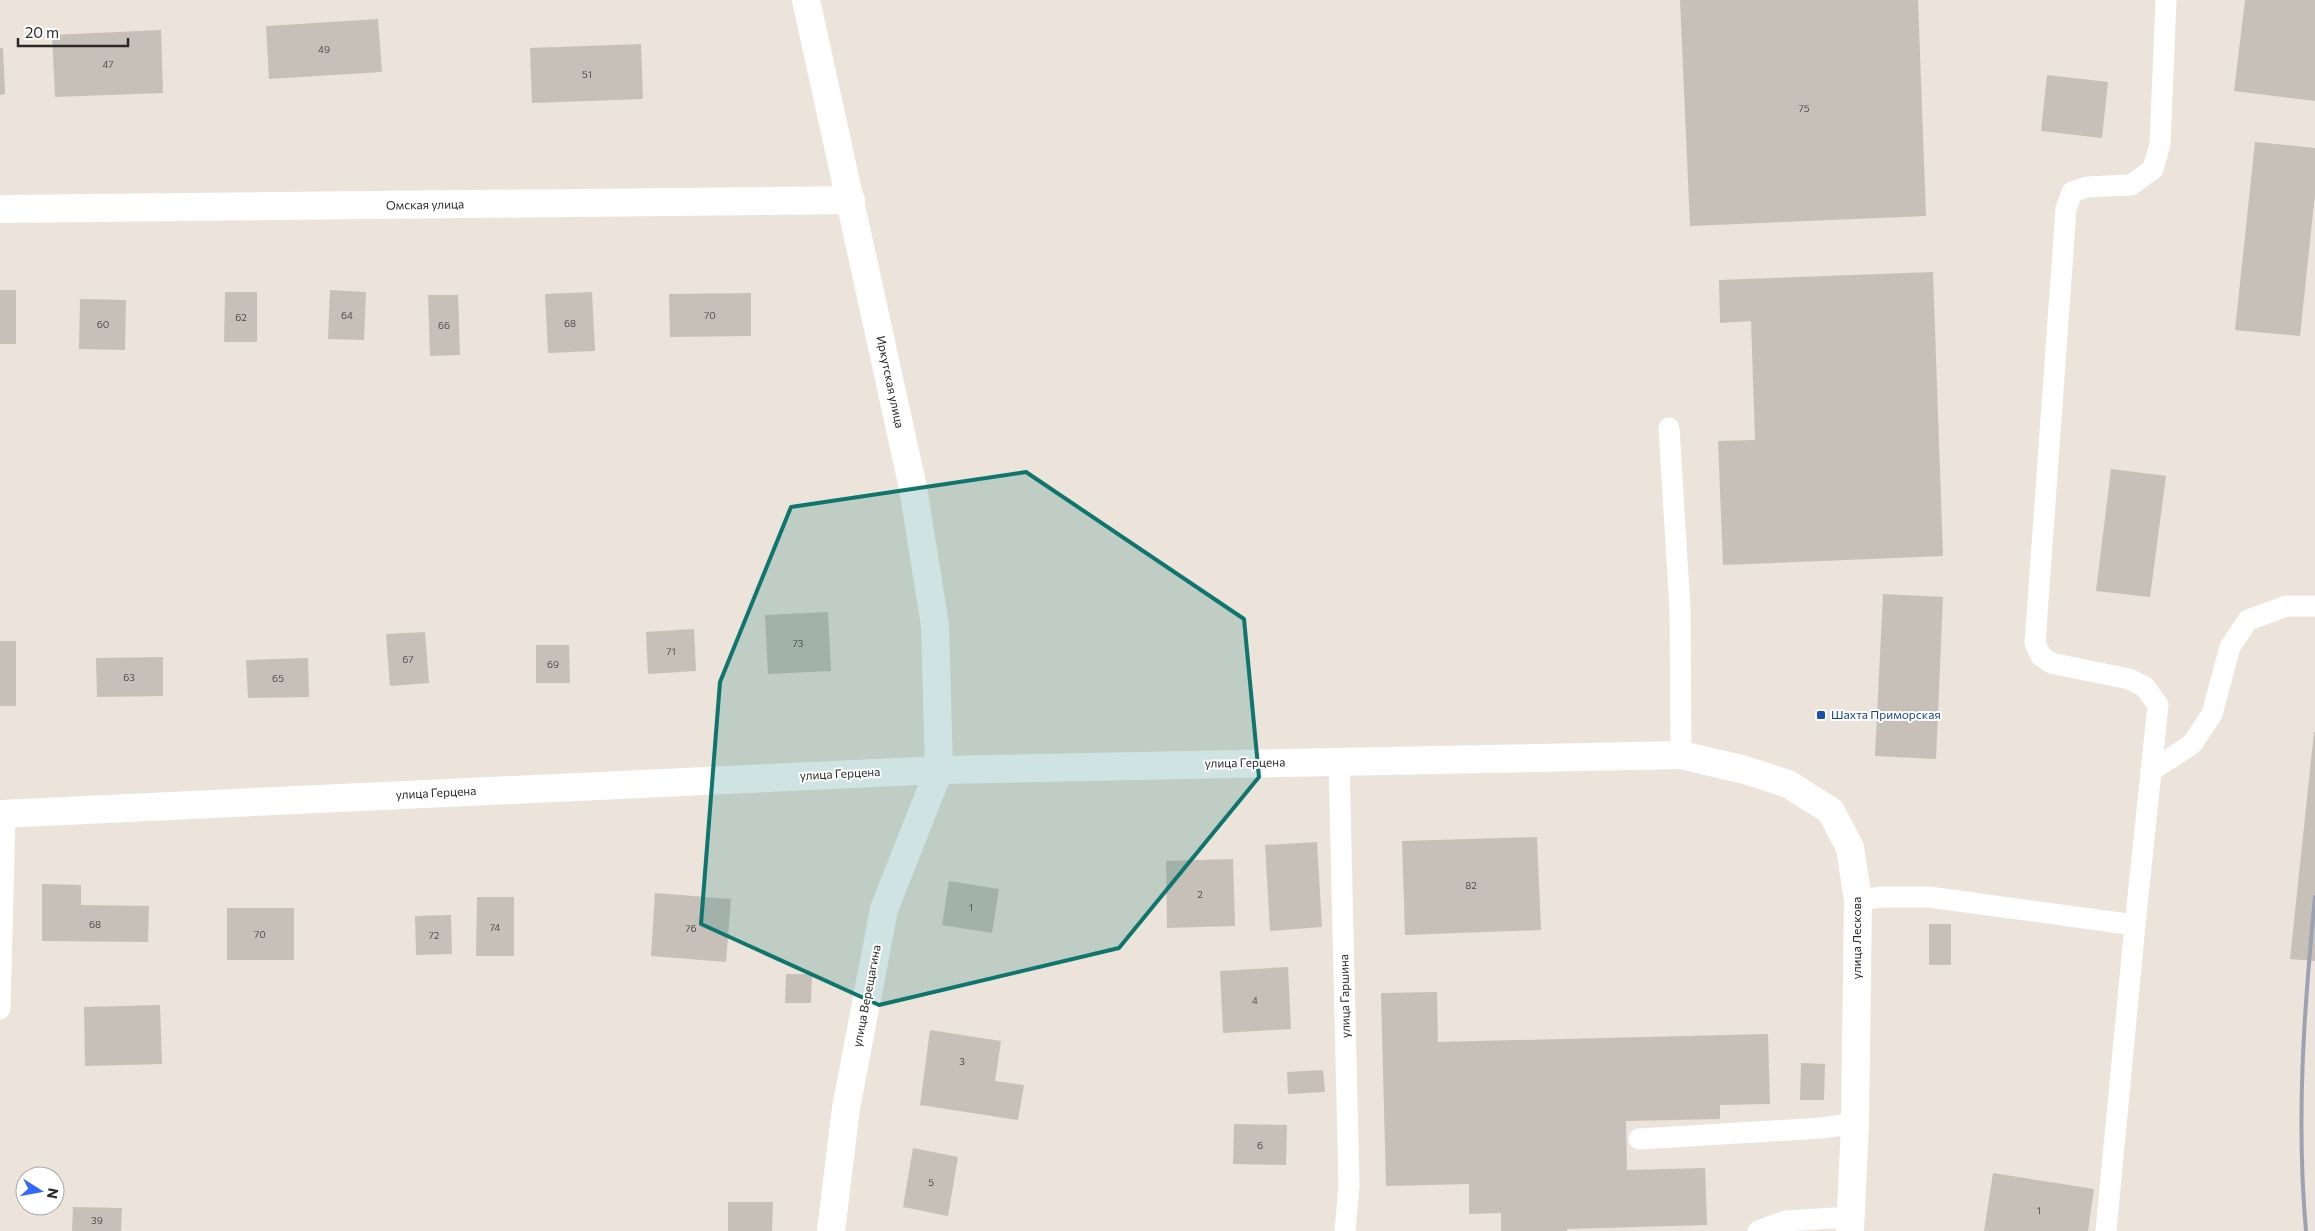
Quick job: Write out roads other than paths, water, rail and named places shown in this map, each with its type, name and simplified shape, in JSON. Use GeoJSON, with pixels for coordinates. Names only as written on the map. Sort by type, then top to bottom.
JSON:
{"type":"FeatureCollection","features":[{"type":"Feature","properties":{"kind":"street","name":"Иркутская улица"},"geometry":{"type":"LineString","coordinates":[[806,0],[913,488],[935,624],[939,770]]}},
{"type":"Feature","properties":{"kind":"street","name":"Омская улица"},"geometry":{"type":"LineString","coordinates":[[0,209],[851,200]]}},
{"type":"Feature","properties":{"kind":"street","name":"улица Герцена"},"geometry":{"type":"LineString","coordinates":[[3,814],[939,770],[1339,760],[1681,755]]}},
{"type":"Feature","properties":{"kind":"street","name":"улица Лескова"},"geometry":{"type":"LineString","coordinates":[[1681,755],[1744,770],[1788,784],[1832,811],[1850,848],[1858,900],[1855,1123],[1850,1224]]}},
{"type":"Feature","properties":{"kind":"street","name":"улица Верещагина"},"geometry":{"type":"LineString","coordinates":[[831,1231],[846,1108],[884,909],[939,770]]}},
{"type":"Feature","properties":{"kind":"lane"},"geometry":{"type":"LineString","coordinates":[[2106,1231],[2158,705],[2145,688],[2130,679],[2051,663],[2041,656],[2035,643],[2066,210],[2072,192],[2087,188],[2131,185],[2153,169],[2160,144],[2166,0]]}},
{"type":"Feature","properties":{"kind":"lane"},"geometry":{"type":"LineString","coordinates":[[1669,428],[1680,609],[1681,755]]}},
{"type":"Feature","properties":{"kind":"lane"},"geometry":{"type":"LineString","coordinates":[[2151,771],[2192,744],[2212,714],[2230,647],[2248,620],[2287,606],[2315,606]]}},
{"type":"Feature","properties":{"kind":"lane","name":"улица Гаршина"},"geometry":{"type":"LineString","coordinates":[[1339,760],[1349,1186],[1345,1231]]}},
{"type":"Feature","properties":{"kind":"lane"},"geometry":{"type":"LineString","coordinates":[[0,1009],[3,814]]}},
{"type":"Feature","properties":{"kind":"lane"},"geometry":{"type":"LineString","coordinates":[[1858,900],[1882,897],[1929,896],[2135,925]]}},
{"type":"Feature","properties":{"kind":"lane"},"geometry":{"type":"LineString","coordinates":[[1639,1139],[1822,1128],[1855,1123]]}},
{"type":"Feature","properties":{"kind":"lane"},"geometry":{"type":"LineString","coordinates":[[1758,1231],[1786,1221],[1850,1224]]}},
{"type":"Feature","properties":{"kind":"railway"},"geometry":{"type":"LineString","coordinates":[[2306,1231],[2302,1147],[2303,1064],[2315,897]]}},
{"type":"Feature","properties":{"kind":"place","name":"Шахта Приморская"},"geometry":{"type":"Point","coordinates":[1821,715]}}]}
